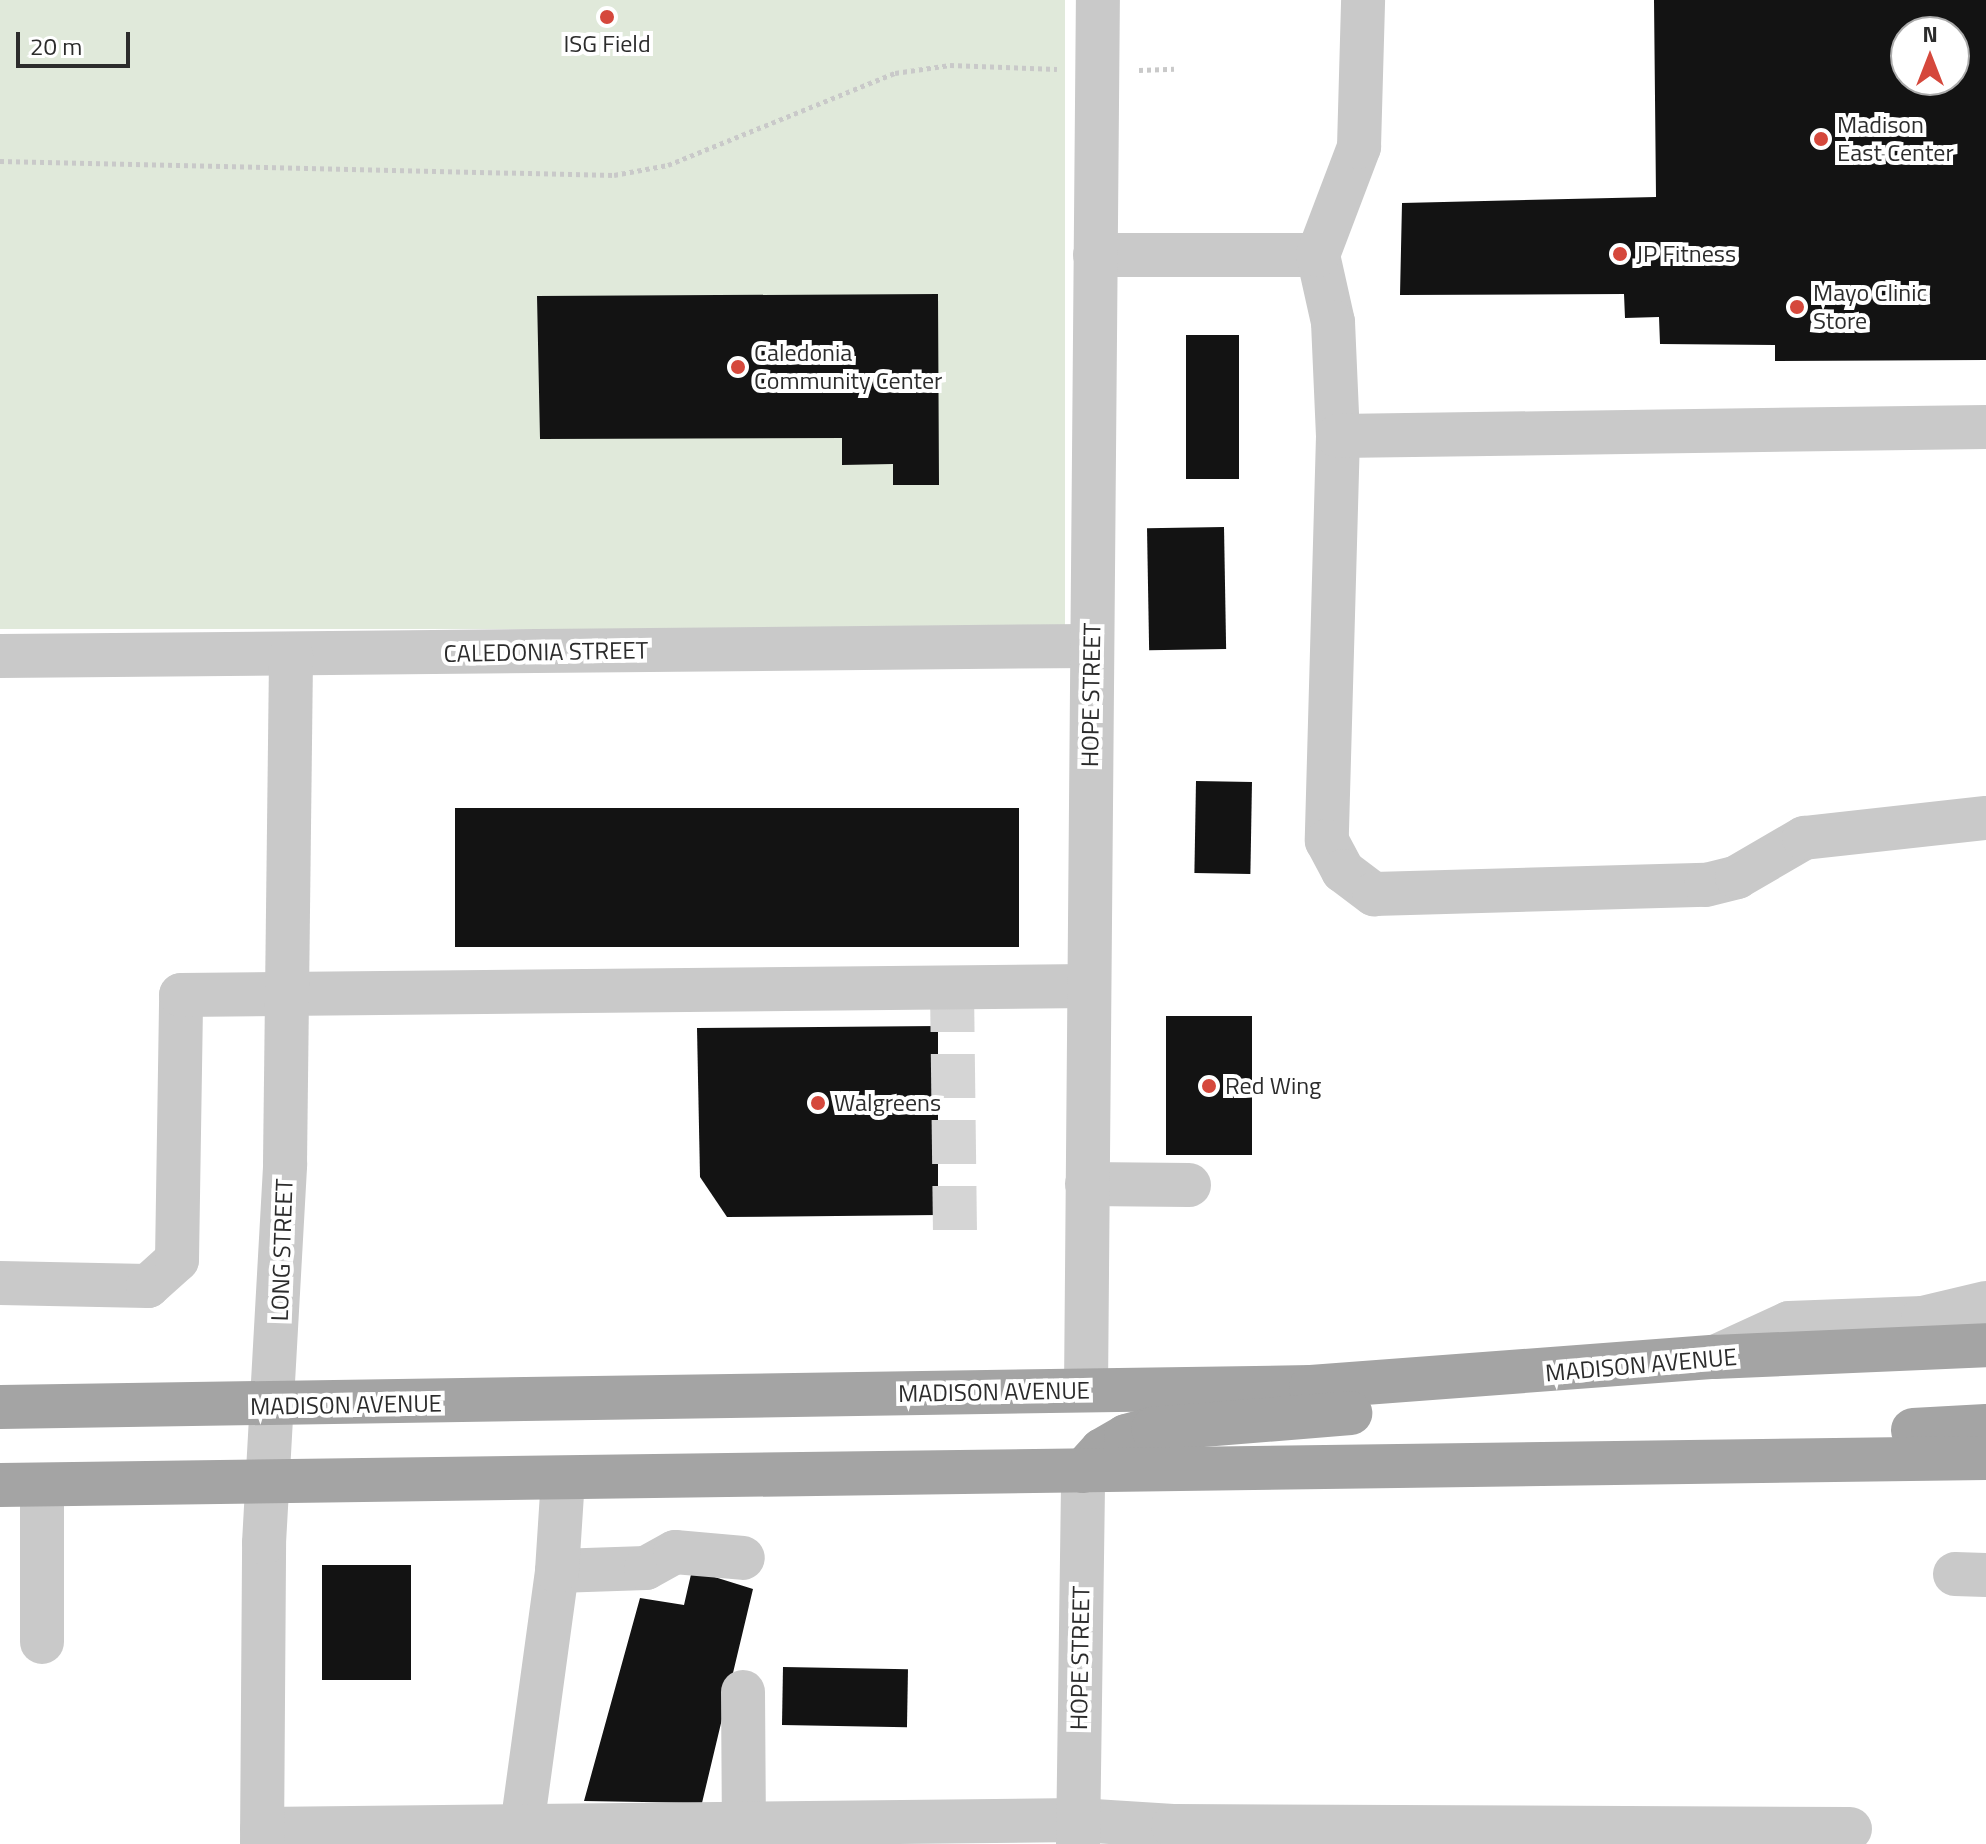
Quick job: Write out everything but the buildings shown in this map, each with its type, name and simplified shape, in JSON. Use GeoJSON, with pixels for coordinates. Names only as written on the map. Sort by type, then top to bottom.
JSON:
{"type":"FeatureCollection","features":[{"type":"Feature","properties":{"kind":"main road","name":"MADISON AVENUE"},"geometry":{"type":"LineString","coordinates":[[0,1407],[273,1406],[1311,1387],[1519,1375],[1714,1357],[1986,1345]]}},
{"type":"Feature","properties":{"kind":"main road"},"geometry":{"type":"LineString","coordinates":[[1083,1471],[1102,1450],[1126,1436],[1153,1429],[1384,1411],[1519,1375]]}},
{"type":"Feature","properties":{"kind":"main road"},"geometry":{"type":"LineString","coordinates":[[1452,1462],[1716,1438],[1986,1426]]}},
{"type":"Feature","properties":{"kind":"main road"},"geometry":{"type":"LineString","coordinates":[[21,1485],[1083,1471],[1452,1462],[1986,1458]]}},
{"type":"Feature","properties":{"kind":"street","name":"HOPE STREET"},"geometry":{"type":"LineString","coordinates":[[1086,1390],[1098,0]]}},
{"type":"Feature","properties":{"kind":"street"},"geometry":{"type":"LineString","coordinates":[[1363,0],[1359,147],[1318,255],[1333,322],[1338,436],[1327,841],[1343,871],[1374,894],[1706,885],[1737,877],[1804,838],[1986,818]]}},
{"type":"Feature","properties":{"kind":"street"},"geometry":{"type":"LineString","coordinates":[[1095,255],[1318,255]]}},
{"type":"Feature","properties":{"kind":"street"},"geometry":{"type":"LineString","coordinates":[[1338,436],[1986,427]]}},
{"type":"Feature","properties":{"kind":"street","name":"CALEDONIA STREET"},"geometry":{"type":"LineString","coordinates":[[0,656],[1091,646]]}},
{"type":"Feature","properties":{"kind":"street","name":"LONG STREET"},"geometry":{"type":"LineString","coordinates":[[262,1837],[268,1483],[282,1270],[291,655]]}},
{"type":"Feature","properties":{"kind":"street"},"geometry":{"type":"LineString","coordinates":[[0,1283],[148,1286],[177,1260],[181,995],[1088,986]]}},
{"type":"Feature","properties":{"kind":"street"},"geometry":{"type":"LineString","coordinates":[[1087,1184],[1189,1185]]}},
{"type":"Feature","properties":{"kind":"street"},"geometry":{"type":"LineString","coordinates":[[1714,1357],[1789,1323],[1923,1318],[1986,1303]]}},
{"type":"Feature","properties":{"kind":"street","name":"HOPE STREET"},"geometry":{"type":"LineString","coordinates":[[1078,1832],[1083,1471]]}},
{"type":"Feature","properties":{"kind":"street"},"geometry":{"type":"LineString","coordinates":[[522,1827],[557,1571],[563,1479]]}},
{"type":"Feature","properties":{"kind":"street"},"geometry":{"type":"LineString","coordinates":[[21,1485],[42,1642]]}},
{"type":"Feature","properties":{"kind":"street"},"geometry":{"type":"LineString","coordinates":[[557,1571],[646,1568],[675,1552],[743,1558]]}},
{"type":"Feature","properties":{"kind":"street"},"geometry":{"type":"LineString","coordinates":[[743,1692],[744,1824]]}},
{"type":"Feature","properties":{"kind":"street"},"geometry":{"type":"LineString","coordinates":[[262,1837],[522,1827],[744,1824],[1078,1832],[1187,1826],[1850,1829]]}},
{"type":"Feature","properties":{"kind":"path"},"geometry":{"type":"LineString","coordinates":[[0,161],[614,175],[681,161],[895,73],[950,65],[1097,71],[1174,69]]}},
{"type":"Feature","properties":{"kind":"green space","name":"ISG Field"},"geometry":{"type":"Polygon","coordinates":[[[0,0],[1065,0],[1065,629],[0,629],[0,0]]]}},
{"type":"Feature","properties":{"kind":"tunnel"},"geometry":{"type":"LineString","coordinates":[[952,988],[955,1238]]}},
{"type":"Feature","properties":{"kind":"place","name":"ISG Field"},"geometry":{"type":"Point","coordinates":[607,17]}},
{"type":"Feature","properties":{"kind":"place","name":"Madison East Center"},"geometry":{"type":"Point","coordinates":[1821,139]}},
{"type":"Feature","properties":{"kind":"place","name":"JP Fitness"},"geometry":{"type":"Point","coordinates":[1620,254]}},
{"type":"Feature","properties":{"kind":"place","name":"Mayo Clinic Store"},"geometry":{"type":"Point","coordinates":[1797,307]}},
{"type":"Feature","properties":{"kind":"place","name":"Caledonia Community Center"},"geometry":{"type":"Point","coordinates":[738,367]}},
{"type":"Feature","properties":{"kind":"place","name":"Red Wing"},"geometry":{"type":"Point","coordinates":[1209,1086]}},
{"type":"Feature","properties":{"kind":"place","name":"Walgreens"},"geometry":{"type":"Point","coordinates":[818,1103]}}]}
